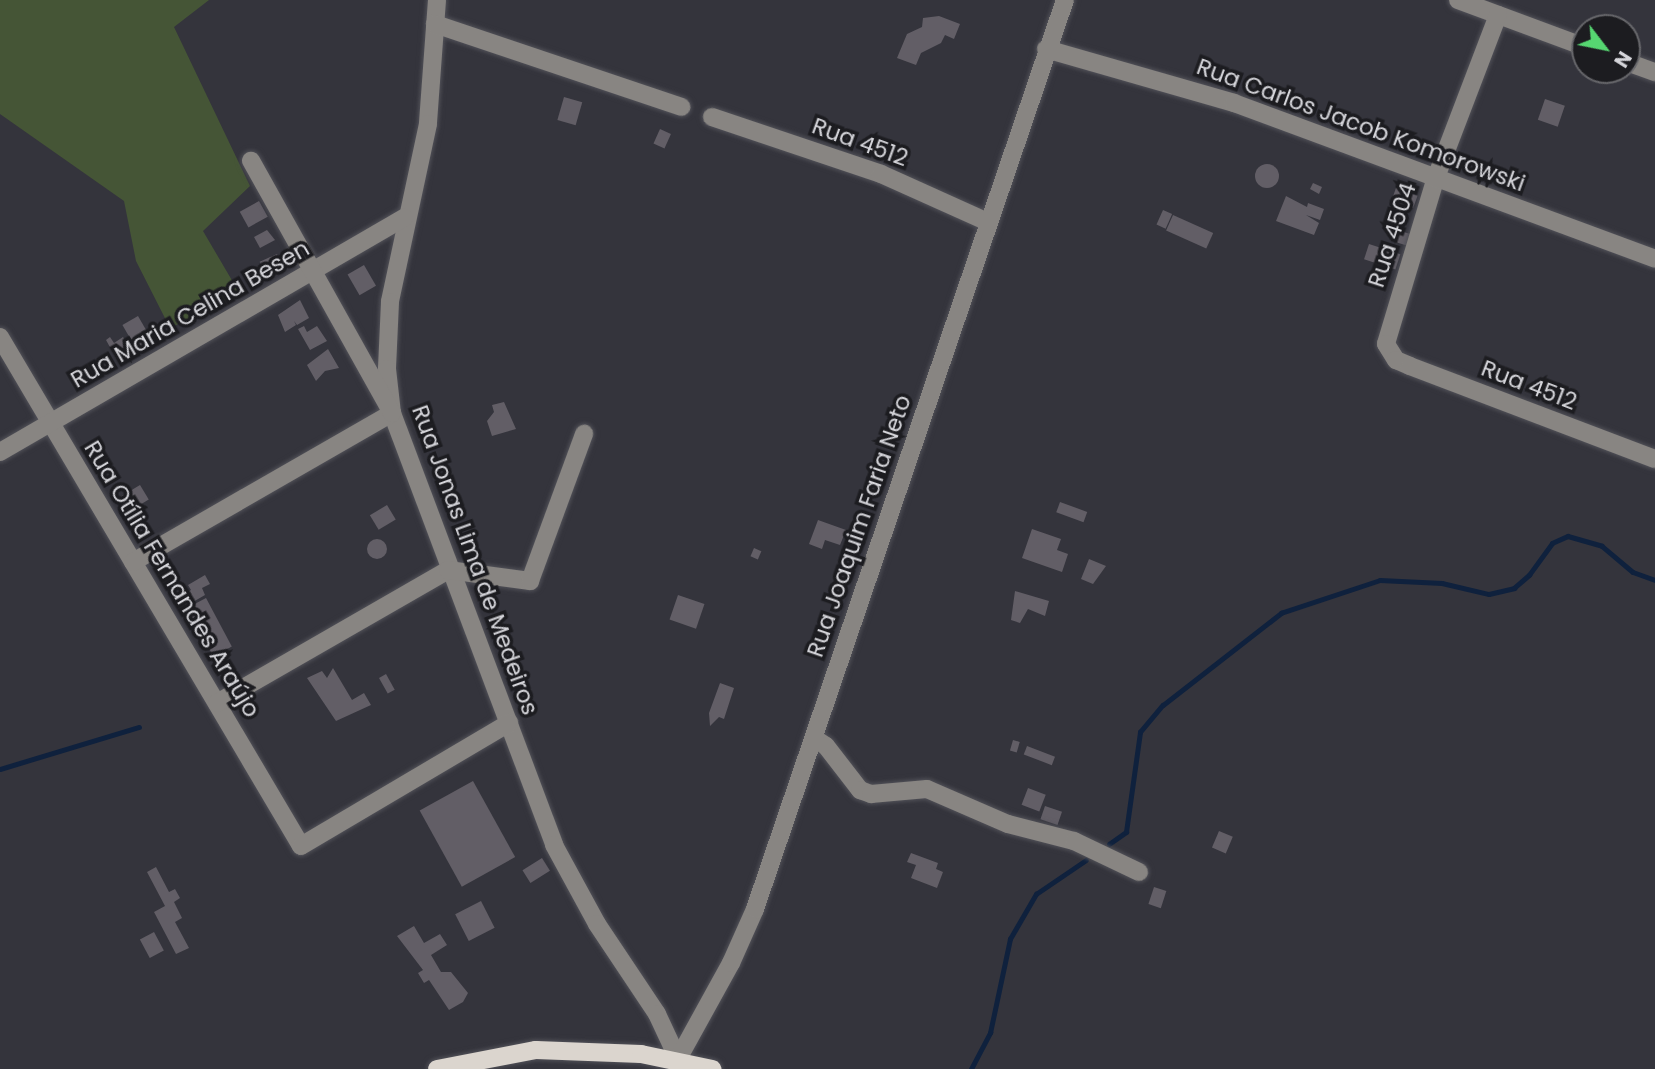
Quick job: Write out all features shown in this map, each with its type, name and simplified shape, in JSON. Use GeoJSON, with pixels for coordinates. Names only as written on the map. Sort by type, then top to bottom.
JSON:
{"type":"FeatureCollection","features":[{"type":"Feature","properties":{"kind":"main road"},"geometry":{"type":"LineString","coordinates":[[437,1069],[536,1050],[678,1059],[712,1069]]}},
{"type":"Feature","properties":{"kind":"street","name":"Rua Jonas Lima de Medeiros"},"geometry":{"type":"LineString","coordinates":[[437,0],[428,124],[404,218],[387,341],[392,413],[448,570],[572,882],[657,1014],[678,1059]]}},
{"type":"Feature","properties":{"kind":"street","name":"Rua Joaquim Faria Neto"},"geometry":{"type":"LineString","coordinates":[[678,1059],[732,963],[755,909],[1046,48],[1065,0]]}},
{"type":"Feature","properties":{"kind":"street"},"geometry":{"type":"LineString","coordinates":[[1458,0],[1571,42]]}},
{"type":"Feature","properties":{"kind":"street","name":"Rua 4504"},"geometry":{"type":"LineString","coordinates":[[1390,352],[1387,333],[1436,177],[1498,15]]}},
{"type":"Feature","properties":{"kind":"street"},"geometry":{"type":"LineString","coordinates":[[435,24],[681,107]]}},
{"type":"Feature","properties":{"kind":"street","name":"Rua Carlos Jacob Komorowski"},"geometry":{"type":"LineString","coordinates":[[1046,48],[1212,95],[1655,259]]}},
{"type":"Feature","properties":{"kind":"street","name":"Rua 4512"},"geometry":{"type":"LineString","coordinates":[[712,117],[881,174],[988,222]]}},
{"type":"Feature","properties":{"kind":"street"},"geometry":{"type":"LineString","coordinates":[[133,562],[392,413],[251,160]]}},
{"type":"Feature","properties":{"kind":"street","name":"Rua Maria Celina Besen"},"geometry":{"type":"LineString","coordinates":[[0,452],[404,218]]}},
{"type":"Feature","properties":{"kind":"street","name":"Rua Otília Fernandes Araújo"},"geometry":{"type":"LineString","coordinates":[[0,337],[301,846],[509,723]]}},
{"type":"Feature","properties":{"kind":"street","name":"Rua 4512"},"geometry":{"type":"LineString","coordinates":[[1390,352],[1410,366],[1655,459]]}},
{"type":"Feature","properties":{"kind":"street"},"geometry":{"type":"LineString","coordinates":[[217,704],[448,570],[530,582],[584,434]]}},
{"type":"Feature","properties":{"kind":"street"},"geometry":{"type":"LineString","coordinates":[[814,738],[832,751],[860,790],[871,794],[927,789],[1008,824],[1074,841],[1139,872]]}},
{"type":"Feature","properties":{"kind":"green space"},"geometry":{"type":"Polygon","coordinates":[[[0,0],[209,0],[174,27],[250,186],[203,231],[240,294],[170,328],[136,261],[124,201],[0,114],[0,0]]]}},
{"type":"Feature","properties":{"kind":"building"},"geometry":{"type":"Polygon","coordinates":[[[939,16],[960,24],[954,39],[945,35],[941,43],[921,53],[916,65],[897,58],[907,34],[922,27],[923,18],[939,16]]]}},
{"type":"Feature","properties":{"kind":"building"},"geometry":{"type":"Polygon","coordinates":[[[564,97],[582,102],[576,125],[557,120],[564,97]]]}},
{"type":"Feature","properties":{"kind":"building"},"geometry":{"type":"Polygon","coordinates":[[[1545,99],[1565,106],[1558,127],[1538,120],[1545,99]]]}},
{"type":"Feature","properties":{"kind":"building"},"geometry":{"type":"Polygon","coordinates":[[[660,129],[671,134],[664,148],[653,144],[660,129]]]}},
{"type":"Feature","properties":{"kind":"building"},"geometry":{"type":"Polygon","coordinates":[[[1267,164],[1276,167],[1279,176],[1276,185],[1267,188],[1258,185],[1255,176],[1258,167],[1267,164]]]}},
{"type":"Feature","properties":{"kind":"building"},"geometry":{"type":"Polygon","coordinates":[[[1313,183],[1322,187],[1319,194],[1310,189],[1313,183]]]}},
{"type":"Feature","properties":{"kind":"building"},"geometry":{"type":"Polygon","coordinates":[[[1396,188],[1418,196],[1413,208],[1392,200],[1396,188]]]}},
{"type":"Feature","properties":{"kind":"building"},"geometry":{"type":"Polygon","coordinates":[[[1286,196],[1307,207],[1308,203],[1324,209],[1320,220],[1306,215],[1319,223],[1314,235],[1276,221],[1286,196]]]}},
{"type":"Feature","properties":{"kind":"building"},"geometry":{"type":"Polygon","coordinates":[[[259,201],[268,217],[248,227],[240,212],[259,201]]]}},
{"type":"Feature","properties":{"kind":"building"},"geometry":{"type":"Polygon","coordinates":[[[1390,206],[1404,211],[1399,225],[1385,220],[1390,206]]]}},
{"type":"Feature","properties":{"kind":"building"},"geometry":{"type":"Polygon","coordinates":[[[1163,210],[1172,214],[1166,229],[1156,225],[1163,210]]]}},
{"type":"Feature","properties":{"kind":"building"},"geometry":{"type":"Polygon","coordinates":[[[1173,215],[1213,233],[1206,248],[1166,231],[1173,215]]]}},
{"type":"Feature","properties":{"kind":"building"},"geometry":{"type":"Polygon","coordinates":[[[1394,229],[1410,234],[1407,245],[1390,240],[1394,229]]]}},
{"type":"Feature","properties":{"kind":"building"},"geometry":{"type":"Polygon","coordinates":[[[267,230],[275,240],[260,248],[254,237],[267,230]]]}},
{"type":"Feature","properties":{"kind":"building"},"geometry":{"type":"Polygon","coordinates":[[[1369,244],[1400,254],[1395,269],[1364,259],[1369,244]]]}},
{"type":"Feature","properties":{"kind":"building"},"geometry":{"type":"Polygon","coordinates":[[[277,254],[281,263],[264,271],[260,262],[277,254]]]}},
{"type":"Feature","properties":{"kind":"building"},"geometry":{"type":"Polygon","coordinates":[[[364,265],[376,286],[360,295],[348,274],[364,265]]]}},
{"type":"Feature","properties":{"kind":"building"},"geometry":{"type":"Polygon","coordinates":[[[300,300],[309,318],[297,325],[294,321],[296,325],[285,332],[278,315],[300,300]]]}},
{"type":"Feature","properties":{"kind":"building"},"geometry":{"type":"Polygon","coordinates":[[[138,316],[152,340],[136,349],[122,325],[138,316]]]}},
{"type":"Feature","properties":{"kind":"building"},"geometry":{"type":"Polygon","coordinates":[[[304,326],[307,332],[317,326],[327,341],[310,350],[298,329],[304,326]]]}},
{"type":"Feature","properties":{"kind":"building"},"geometry":{"type":"Polygon","coordinates":[[[110,337],[114,343],[123,337],[130,349],[116,358],[106,340],[110,337]]]}},
{"type":"Feature","properties":{"kind":"building"},"geometry":{"type":"Polygon","coordinates":[[[328,349],[339,368],[325,371],[316,381],[307,365],[328,349]]]}},
{"type":"Feature","properties":{"kind":"building"},"geometry":{"type":"Polygon","coordinates":[[[504,402],[516,429],[492,436],[487,421],[494,412],[492,405],[504,402]]]}},
{"type":"Feature","properties":{"kind":"building"},"geometry":{"type":"Polygon","coordinates":[[[140,485],[149,500],[130,511],[121,496],[140,485]]]}},
{"type":"Feature","properties":{"kind":"building"},"geometry":{"type":"Polygon","coordinates":[[[1060,502],[1087,512],[1083,522],[1056,512],[1060,502]]]}},
{"type":"Feature","properties":{"kind":"building"},"geometry":{"type":"Polygon","coordinates":[[[387,505],[396,520],[379,530],[370,515],[387,505]]]}},
{"type":"Feature","properties":{"kind":"building"},"geometry":{"type":"Polygon","coordinates":[[[818,520],[846,530],[840,545],[825,540],[822,549],[809,544],[818,520]]]}},
{"type":"Feature","properties":{"kind":"building"},"geometry":{"type":"Polygon","coordinates":[[[1032,529],[1061,539],[1057,550],[1068,554],[1062,572],[1022,558],[1032,529]]]}},
{"type":"Feature","properties":{"kind":"building"},"geometry":{"type":"Polygon","coordinates":[[[377,539],[384,542],[387,549],[384,556],[377,559],[370,556],[367,549],[370,542],[377,539]]]}},
{"type":"Feature","properties":{"kind":"building"},"geometry":{"type":"Polygon","coordinates":[[[754,548],[761,551],[758,559],[750,556],[754,548]]]}},
{"type":"Feature","properties":{"kind":"building"},"geometry":{"type":"Polygon","coordinates":[[[1089,559],[1106,566],[1093,584],[1081,579],[1089,559]]]}},
{"type":"Feature","properties":{"kind":"building"},"geometry":{"type":"Polygon","coordinates":[[[205,575],[210,584],[202,588],[205,595],[186,606],[180,597],[191,590],[188,585],[205,575]]]}},
{"type":"Feature","properties":{"kind":"building"},"geometry":{"type":"Polygon","coordinates":[[[1015,591],[1049,601],[1045,616],[1028,609],[1020,623],[1011,620],[1015,591]]]}},
{"type":"Feature","properties":{"kind":"building"},"geometry":{"type":"Polygon","coordinates":[[[678,595],[704,604],[696,629],[670,620],[678,595]]]}},
{"type":"Feature","properties":{"kind":"building"},"geometry":{"type":"Polygon","coordinates":[[[206,598],[232,647],[213,656],[187,608],[206,598]]]}},
{"type":"Feature","properties":{"kind":"building"},"geometry":{"type":"Polygon","coordinates":[[[333,668],[352,700],[364,693],[371,705],[336,721],[307,678],[322,671],[327,678],[333,668]]]}},
{"type":"Feature","properties":{"kind":"building"},"geometry":{"type":"Polygon","coordinates":[[[386,674],[395,690],[388,694],[379,678],[386,674]]]}},
{"type":"Feature","properties":{"kind":"building"},"geometry":{"type":"Polygon","coordinates":[[[720,683],[734,688],[724,719],[719,717],[710,726],[709,713],[720,683]]]}},
{"type":"Feature","properties":{"kind":"building"},"geometry":{"type":"Polygon","coordinates":[[[1013,740],[1020,742],[1017,753],[1010,751],[1013,740]]]}},
{"type":"Feature","properties":{"kind":"building"},"geometry":{"type":"Polygon","coordinates":[[[1027,746],[1055,757],[1052,765],[1024,754],[1027,746]]]}},
{"type":"Feature","properties":{"kind":"building"},"geometry":{"type":"Polygon","coordinates":[[[473,781],[515,857],[462,887],[420,811],[473,781]]]}},
{"type":"Feature","properties":{"kind":"building"},"geometry":{"type":"Polygon","coordinates":[[[1028,788],[1046,795],[1039,812],[1022,805],[1028,788]]]}},
{"type":"Feature","properties":{"kind":"building"},"geometry":{"type":"Polygon","coordinates":[[[1045,806],[1062,812],[1057,825],[1040,819],[1045,806]]]}},
{"type":"Feature","properties":{"kind":"building"},"geometry":{"type":"Polygon","coordinates":[[[1219,831],[1233,837],[1226,853],[1212,848],[1219,831]]]}},
{"type":"Feature","properties":{"kind":"building"},"geometry":{"type":"Polygon","coordinates":[[[911,853],[938,863],[936,869],[943,872],[937,888],[911,878],[916,865],[907,862],[911,853]]]}},
{"type":"Feature","properties":{"kind":"building"},"geometry":{"type":"Polygon","coordinates":[[[542,858],[550,871],[530,883],[522,870],[542,858]]]}},
{"type":"Feature","properties":{"kind":"building"},"geometry":{"type":"Polygon","coordinates":[[[156,867],[169,892],[175,889],[180,898],[174,902],[182,918],[175,922],[189,948],[176,954],[154,912],[165,906],[147,872],[156,867]]]}},
{"type":"Feature","properties":{"kind":"building"},"geometry":{"type":"Polygon","coordinates":[[[1154,887],[1166,891],[1161,908],[1148,904],[1154,887]]]}},
{"type":"Feature","properties":{"kind":"building"},"geometry":{"type":"Polygon","coordinates":[[[481,901],[495,928],[469,941],[455,914],[481,901]]]}},
{"type":"Feature","properties":{"kind":"building"},"geometry":{"type":"Polygon","coordinates":[[[414,926],[424,943],[440,934],[447,945],[431,955],[441,972],[451,972],[468,993],[463,1002],[449,1010],[429,980],[424,983],[418,973],[423,970],[397,936],[414,926]]]}},
{"type":"Feature","properties":{"kind":"building"},"geometry":{"type":"Polygon","coordinates":[[[154,932],[164,951],[150,958],[140,940],[154,932]]]}},
{"type":"Feature","properties":{"kind":"waterway"},"geometry":{"type":"LineString","coordinates":[[1109,844],[1126,832],[1140,732],[1163,705],[1281,613],[1380,580],[1442,583],[1489,594],[1514,588],[1529,575],[1552,543],[1568,536],[1602,546],[1633,572],[1655,580]]}},
{"type":"Feature","properties":{"kind":"waterway"},"geometry":{"type":"LineString","coordinates":[[0,769],[139,727]]}},
{"type":"Feature","properties":{"kind":"waterway"},"geometry":{"type":"LineString","coordinates":[[971,1069],[990,1033],[1010,939],[1036,894],[1086,860]]}}]}
